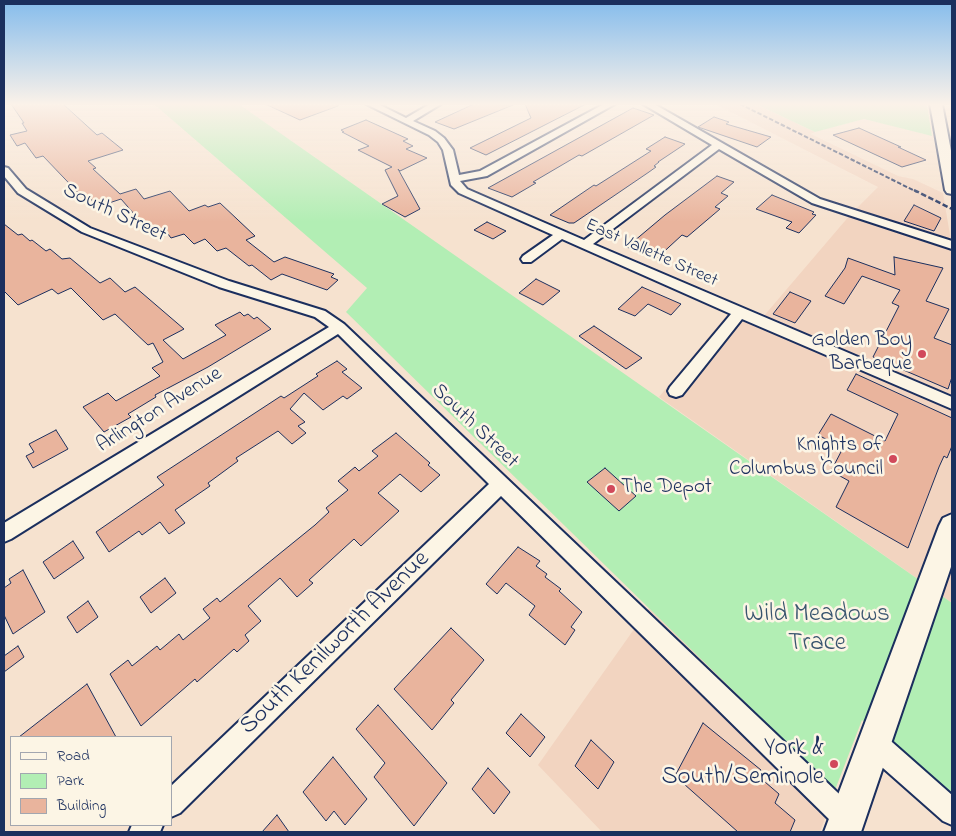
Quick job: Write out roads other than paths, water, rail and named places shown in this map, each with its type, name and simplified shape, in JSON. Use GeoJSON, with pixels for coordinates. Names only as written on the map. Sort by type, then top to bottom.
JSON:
{"type":"FeatureCollection","features":[{"type":"Feature","properties":{"kind":"main road"},"geometry":{"type":"LineString","coordinates":[[943,143],[952,188]]}},
{"type":"Feature","properties":{"kind":"main road"},"geometry":{"type":"LineString","coordinates":[[845,826],[952,526]]}},
{"type":"Feature","properties":{"kind":"street"},"geometry":{"type":"LineString","coordinates":[[443,143],[448,150],[454,180],[483,174],[540,143]]}},
{"type":"Feature","properties":{"kind":"street"},"geometry":{"type":"LineString","coordinates":[[715,143],[816,201],[952,245]]}},
{"type":"Feature","properties":{"kind":"street"},"geometry":{"type":"LineString","coordinates":[[586,244],[718,145]]}},
{"type":"Feature","properties":{"kind":"street","name":"South Street"},"geometry":{"type":"LineString","coordinates":[[4,170],[11,188],[65,218],[122,246],[224,284],[320,314],[339,327],[501,484],[845,826]]}},
{"type":"Feature","properties":{"kind":"street","name":"East Vallette Street"},"geometry":{"type":"LineString","coordinates":[[454,180],[456,185],[463,191],[740,313],[952,403]]}},
{"type":"Feature","properties":{"kind":"street"},"geometry":{"type":"LineString","coordinates":[[527,259],[562,234]]}},
{"type":"Feature","properties":{"kind":"street"},"geometry":{"type":"LineString","coordinates":[[676,391],[740,313]]}},
{"type":"Feature","properties":{"kind":"street","name":"Arlington Avenue"},"geometry":{"type":"LineString","coordinates":[[4,532],[339,327]]}},
{"type":"Feature","properties":{"kind":"street","name":"South Kenilworth Avenue"},"geometry":{"type":"LineString","coordinates":[[172,803],[501,484]]}},
{"type":"Feature","properties":{"kind":"street"},"geometry":{"type":"LineString","coordinates":[[875,744],[952,812]]}},
{"type":"Feature","properties":{"kind":"railway"},"geometry":{"type":"LineString","coordinates":[[818,143],[917,192]]}},
{"type":"Feature","properties":{"kind":"railway"},"geometry":{"type":"LineString","coordinates":[[914,190],[952,209]]}},
{"type":"Feature","properties":{"kind":"place","name":"Golden Boy Barbeque"},"geometry":{"type":"Point","coordinates":[922,354]}},
{"type":"Feature","properties":{"kind":"place","name":"Knights of Columbus Council"},"geometry":{"type":"Point","coordinates":[893,459]}},
{"type":"Feature","properties":{"kind":"place","name":"The Depot"},"geometry":{"type":"Point","coordinates":[611,489]}},
{"type":"Feature","properties":{"kind":"place","name":"York & South/Seminole"},"geometry":{"type":"Point","coordinates":[834,764]}},
{"type":"Feature","properties":{"kind":"park label","name":"Wild Meadows Trace"},"geometry":{"type":"Point","coordinates":[817,630]}}]}
